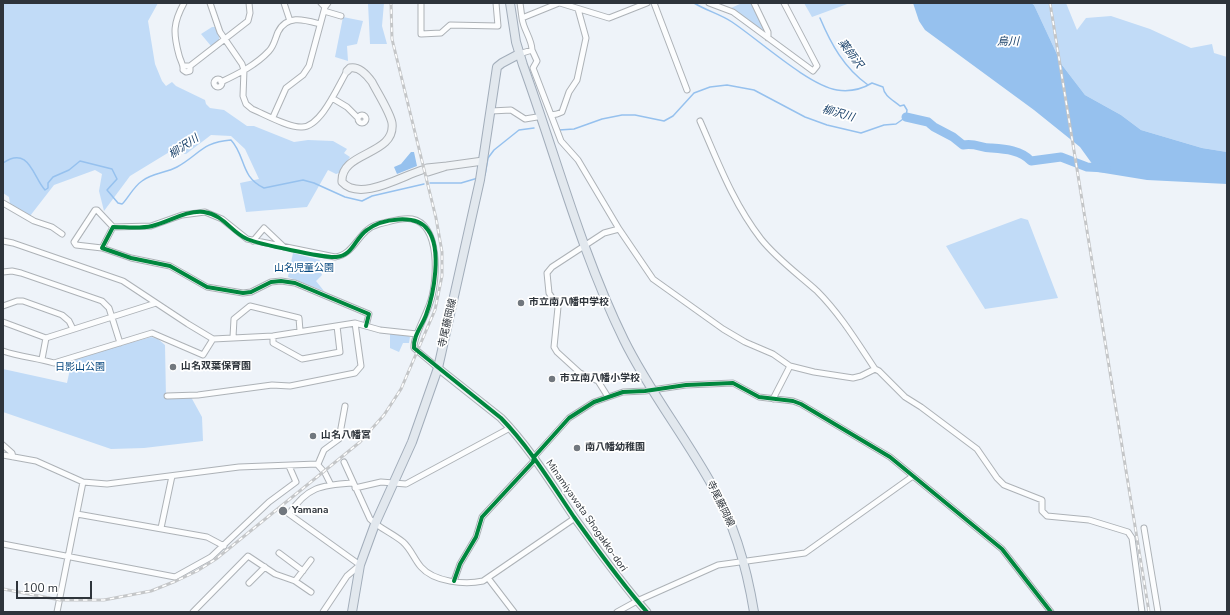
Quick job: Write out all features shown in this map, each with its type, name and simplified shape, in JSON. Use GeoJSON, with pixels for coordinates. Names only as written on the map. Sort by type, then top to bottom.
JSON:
{"type":"FeatureCollection","features":[{"type":"Feature","properties":{"kind":"main road","name":"寺尾藤岡線"},"geometry":{"type":"LineString","coordinates":[[505,3],[508,32],[610,310],[624,340],[651,390],[713,487],[726,513],[743,561],[754,612]]}},
{"type":"Feature","properties":{"kind":"main road","name":"寺尾藤岡線"},"geometry":{"type":"LineString","coordinates":[[510,3],[517,55],[537,117],[549,141]]}},
{"type":"Feature","properties":{"kind":"main road","name":"寺尾藤岡線"},"geometry":{"type":"LineString","coordinates":[[352,612],[360,565],[375,524],[412,442],[438,368],[481,177],[497,67],[517,55]]}},
{"type":"Feature","properties":{"kind":"street"},"geometry":{"type":"LineString","coordinates":[[184,3],[176,17],[174,33],[180,58],[187,66],[250,19],[248,3]]}},
{"type":"Feature","properties":{"kind":"street"},"geometry":{"type":"LineString","coordinates":[[210,3],[219,29],[242,64],[244,70],[243,96],[246,104],[252,109],[296,127],[309,126],[319,118],[347,71],[354,67],[367,76],[392,123],[389,136],[384,144],[354,161],[344,173],[342,182],[352,188],[368,189],[425,171],[483,161]]}},
{"type":"Feature","properties":{"kind":"street"},"geometry":{"type":"LineString","coordinates":[[284,3],[290,21]]}},
{"type":"Feature","properties":{"kind":"street"},"geometry":{"type":"LineString","coordinates":[[421,3],[421,34],[441,33],[450,25],[498,26],[496,3]]}},
{"type":"Feature","properties":{"kind":"street"},"geometry":{"type":"LineString","coordinates":[[520,3],[523,27],[531,44],[532,50],[537,57],[533,68],[561,140],[578,160],[647,273],[659,285],[682,298],[723,329],[745,342],[773,354],[790,366],[814,372],[853,378],[861,376],[874,369]]}},
{"type":"Feature","properties":{"kind":"street"},"geometry":{"type":"LineString","coordinates":[[547,3],[558,4],[609,18],[647,3]]}},
{"type":"Feature","properties":{"kind":"street"},"geometry":{"type":"LineString","coordinates":[[654,3],[688,90]]}},
{"type":"Feature","properties":{"kind":"street"},"geometry":{"type":"LineString","coordinates":[[709,3],[722,5],[733,12],[813,71],[817,68],[784,3]]}},
{"type":"Feature","properties":{"kind":"street"},"geometry":{"type":"LineString","coordinates":[[522,18],[558,4]]}},
{"type":"Feature","properties":{"kind":"street"},"geometry":{"type":"LineString","coordinates":[[756,4],[768,32],[768,38]]}},
{"type":"Feature","properties":{"kind":"street"},"geometry":{"type":"LineString","coordinates":[[273,117],[286,88],[308,70],[324,6],[341,16]]}},
{"type":"Feature","properties":{"kind":"street"},"geometry":{"type":"LineString","coordinates":[[551,115],[562,112],[569,92],[577,80],[586,38],[578,9]]}},
{"type":"Feature","properties":{"kind":"street"},"geometry":{"type":"LineString","coordinates":[[221,82],[244,70],[269,52],[281,27],[290,21],[298,19],[320,24]]}},
{"type":"Feature","properties":{"kind":"street"},"geometry":{"type":"LineString","coordinates":[[517,55],[532,50]]}},
{"type":"Feature","properties":{"kind":"street"},"geometry":{"type":"LineString","coordinates":[[332,98],[347,107],[358,118]]}},
{"type":"Feature","properties":{"kind":"street"},"geometry":{"type":"LineString","coordinates":[[491,111],[511,110],[525,119],[537,117]]}},
{"type":"Feature","properties":{"kind":"street"},"geometry":{"type":"LineString","coordinates":[[700,120],[728,187],[754,229],[773,252],[817,292],[840,318],[874,369],[879,371],[912,403],[921,406],[976,449],[1004,485],[1042,500],[1042,511],[1047,516],[1089,520],[1128,532],[1132,538],[1142,612]]}},
{"type":"Feature","properties":{"kind":"street"},"geometry":{"type":"LineString","coordinates":[[3,203],[34,221],[52,227],[62,234]]}},
{"type":"Feature","properties":{"kind":"street"},"geometry":{"type":"LineString","coordinates":[[366,326],[369,314],[281,281],[271,282],[251,292],[243,293],[207,287],[170,266],[131,258],[102,248],[82,247],[76,245],[74,242],[95,210],[98,210],[113,226],[151,226],[182,215],[204,212],[222,218],[247,239],[328,257],[342,256],[349,252],[361,235],[371,227],[405,219],[418,221],[423,224],[431,235],[435,266],[431,300],[414,340],[414,348],[438,368]]}},
{"type":"Feature","properties":{"kind":"street"},"geometry":{"type":"LineString","coordinates":[[102,248],[113,226]]}},
{"type":"Feature","properties":{"kind":"street"},"geometry":{"type":"LineString","coordinates":[[253,241],[264,228],[284,248]]}},
{"type":"Feature","properties":{"kind":"street"},"geometry":{"type":"LineString","coordinates":[[608,397],[598,381],[580,373],[556,352],[554,347],[558,307],[549,293],[547,273],[552,267],[604,233],[619,229]]}},
{"type":"Feature","properties":{"kind":"street"},"geometry":{"type":"LineString","coordinates":[[3,241],[123,280],[213,339],[273,336],[356,323],[380,330],[417,334]]}},
{"type":"Feature","properties":{"kind":"street"},"geometry":{"type":"LineString","coordinates":[[3,272],[12,271],[21,273],[102,301],[109,308],[113,317],[120,343]]}},
{"type":"Feature","properties":{"kind":"street"},"geometry":{"type":"LineString","coordinates":[[3,306],[17,301],[23,301],[62,315],[69,320],[73,329]]}},
{"type":"Feature","properties":{"kind":"street"},"geometry":{"type":"LineString","coordinates":[[3,322],[46,338],[156,303]]}},
{"type":"Feature","properties":{"kind":"street"},"geometry":{"type":"LineString","coordinates":[[233,337],[234,319],[250,306],[299,318],[300,331]]}},
{"type":"Feature","properties":{"kind":"street"},"geometry":{"type":"LineString","coordinates":[[167,396],[198,394],[272,385],[290,386],[355,373],[361,366],[356,323]]}},
{"type":"Feature","properties":{"kind":"street"},"geometry":{"type":"LineString","coordinates":[[273,336],[274,344],[302,359],[340,352],[337,326]]}},
{"type":"Feature","properties":{"kind":"street"},"geometry":{"type":"LineString","coordinates":[[3,352],[18,356],[42,359],[54,363],[152,333],[203,355],[213,339]]}},
{"type":"Feature","properties":{"kind":"street"},"geometry":{"type":"LineString","coordinates":[[42,359],[46,338]]}},
{"type":"Feature","properties":{"kind":"street"},"geometry":{"type":"LineString","coordinates":[[773,399],[790,366]]}},
{"type":"Feature","properties":{"kind":"street","name":"Minamiyawata Shogakko-dori"},"geometry":{"type":"LineString","coordinates":[[438,368],[501,418],[510,428],[534,457],[575,518],[637,601],[647,612]]}},
{"type":"Feature","properties":{"kind":"street"},"geometry":{"type":"LineString","coordinates":[[454,581],[460,564],[476,537],[482,517],[533,462],[534,457],[569,418],[594,402],[623,392],[686,385],[732,383],[759,397],[793,401],[808,407],[866,442],[913,476],[1002,549],[1051,612]]}},
{"type":"Feature","properties":{"kind":"street"},"geometry":{"type":"LineString","coordinates":[[318,464],[324,450],[339,439],[345,406]]}},
{"type":"Feature","properties":{"kind":"street"},"geometry":{"type":"LineString","coordinates":[[323,612],[347,576],[360,565],[289,514],[306,493],[331,484],[354,485],[382,482],[406,484],[510,428]]}},
{"type":"Feature","properties":{"kind":"street"},"geometry":{"type":"LineString","coordinates":[[3,445],[12,453],[14,457]]}},
{"type":"Feature","properties":{"kind":"street"},"geometry":{"type":"LineString","coordinates":[[3,455],[36,461],[83,482],[107,484],[239,466],[289,466],[318,464]]}},
{"type":"Feature","properties":{"kind":"street"},"geometry":{"type":"LineString","coordinates":[[344,462],[370,519],[375,524],[393,533],[408,546],[425,570],[434,576],[454,581],[475,582],[488,578],[575,518]]}},
{"type":"Feature","properties":{"kind":"street"},"geometry":{"type":"LineString","coordinates":[[318,464],[331,484]]}},
{"type":"Feature","properties":{"kind":"street"},"geometry":{"type":"LineString","coordinates":[[3,544],[175,577],[194,568],[224,546],[269,502],[296,482],[289,466]]}},
{"type":"Feature","properties":{"kind":"street"},"geometry":{"type":"LineString","coordinates":[[161,528],[172,476]]}},
{"type":"Feature","properties":{"kind":"street"},"geometry":{"type":"LineString","coordinates":[[617,612],[637,601],[718,565],[805,553],[913,476]]}},
{"type":"Feature","properties":{"kind":"street"},"geometry":{"type":"LineString","coordinates":[[57,612],[83,482]]}},
{"type":"Feature","properties":{"kind":"street"},"geometry":{"type":"LineString","coordinates":[[77,514],[207,537],[224,546]]}},
{"type":"Feature","properties":{"kind":"street"},"geometry":{"type":"LineString","coordinates":[[1144,528],[1158,612]]}},
{"type":"Feature","properties":{"kind":"street"},"geometry":{"type":"LineString","coordinates":[[279,553],[303,570]]}},
{"type":"Feature","properties":{"kind":"street"},"geometry":{"type":"LineString","coordinates":[[193,612],[248,556],[275,574],[295,581],[311,592]]}},
{"type":"Feature","properties":{"kind":"street"},"geometry":{"type":"LineString","coordinates":[[295,581],[311,560]]}},
{"type":"Feature","properties":{"kind":"street"},"geometry":{"type":"LineString","coordinates":[[249,583],[265,567]]}},
{"type":"Feature","properties":{"kind":"street"},"geometry":{"type":"LineString","coordinates":[[488,578],[514,612]]}},
{"type":"Feature","properties":{"kind":"green space"},"geometry":{"type":"Polygon","coordinates":[[[3,3],[158,3],[148,21],[155,64],[162,81],[166,86],[172,82],[176,86],[205,100],[206,104],[210,108],[224,110],[247,126],[254,126],[294,142],[308,140],[333,141],[347,149],[344,153],[350,157],[339,173],[336,174],[328,170],[307,207],[246,212],[240,183],[259,179],[245,149],[231,136],[211,135],[186,154],[171,151],[130,176],[104,211],[99,191],[102,174],[95,170],[54,185],[30,216],[10,204],[9,197],[3,193],[3,3]]]}},
{"type":"Feature","properties":{"kind":"green space"},"geometry":{"type":"Polygon","coordinates":[[[368,3],[384,3],[382,26],[387,44],[370,44],[368,3]]]}},
{"type":"Feature","properties":{"kind":"green space"},"geometry":{"type":"Polygon","coordinates":[[[742,3],[751,3],[764,29],[762,30],[731,8],[742,3]]]}},
{"type":"Feature","properties":{"kind":"green space"},"geometry":{"type":"Polygon","coordinates":[[[804,3],[850,3],[812,17],[804,3]]]}},
{"type":"Feature","properties":{"kind":"green space"},"geometry":{"type":"Polygon","coordinates":[[[1031,3],[1066,3],[1077,30],[1086,18],[1111,16],[1150,29],[1191,48],[1212,44],[1214,53],[1227,57],[1227,152],[1202,148],[1141,130],[1121,115],[1085,95],[1062,65],[1034,5],[1031,3]]]}},
{"type":"Feature","properties":{"kind":"green space"},"geometry":{"type":"Polygon","coordinates":[[[343,17],[363,21],[357,44],[347,46],[348,61],[335,57],[343,17]]]}},
{"type":"Feature","properties":{"kind":"green space"},"geometry":{"type":"Polygon","coordinates":[[[212,27],[215,27],[219,36],[219,41],[211,46],[201,34],[212,27]]]}},
{"type":"Feature","properties":{"kind":"green space"},"geometry":{"type":"Polygon","coordinates":[[[1021,218],[1028,220],[1058,298],[985,309],[946,246],[1021,218]]]}},
{"type":"Feature","properties":{"kind":"green space","name":"山名児童公園"},"geometry":{"type":"Polygon","coordinates":[[[293,253],[320,260],[319,265],[322,275],[316,281],[324,291],[288,277],[293,253]]]}},
{"type":"Feature","properties":{"kind":"green space"},"geometry":{"type":"Polygon","coordinates":[[[390,334],[405,334],[410,337],[409,343],[403,343],[399,352],[390,348],[390,334]]]}},
{"type":"Feature","properties":{"kind":"green space","name":"日影山公園"},"geometry":{"type":"Polygon","coordinates":[[[151,337],[158,339],[165,345],[166,398],[191,397],[202,417],[203,441],[144,448],[111,449],[3,412],[3,369],[67,383],[70,369],[56,364],[151,337]]]}},
{"type":"Feature","properties":{"kind":"water","name":"烏川"},"geometry":{"type":"Polygon","coordinates":[[[913,3],[1031,3],[1034,5],[1062,65],[1085,95],[1121,115],[1141,130],[1202,148],[1227,152],[1227,184],[1147,180],[1098,172],[1080,147],[1034,110],[925,30],[919,21],[913,3]]]}},
{"type":"Feature","properties":{"kind":"water"},"geometry":{"type":"Polygon","coordinates":[[[411,152],[414,152],[417,166],[397,174],[394,167],[401,164],[411,152]]]}},
{"type":"Feature","properties":{"kind":"waterway","name":"柳沢川"},"geometry":{"type":"LineString","coordinates":[[559,130],[574,129],[602,119],[622,115],[635,115],[664,121],[673,116],[694,93],[710,87],[727,85],[754,90],[805,117],[827,125],[861,133],[884,125],[896,124],[906,117],[907,110],[904,105],[900,106],[889,98],[883,87],[872,83],[864,87],[847,91],[837,90],[825,86],[798,71],[732,22],[694,3]]}},
{"type":"Feature","properties":{"kind":"waterway","name":"薬師沢"},"geometry":{"type":"LineString","coordinates":[[820,18],[839,55],[852,71],[868,85]]}},
{"type":"Feature","properties":{"kind":"waterway","name":"柳沢川"},"geometry":{"type":"LineString","coordinates":[[906,117],[928,122],[963,145],[1018,152],[1031,161],[1061,157],[1087,167],[1106,168]]}},
{"type":"Feature","properties":{"kind":"waterway","name":"柳沢川"},"geometry":{"type":"LineString","coordinates":[[485,175],[488,158],[494,150],[519,130],[534,128]]}},
{"type":"Feature","properties":{"kind":"waterway","name":"柳沢川"},"geometry":{"type":"LineString","coordinates":[[3,163],[12,158],[25,160],[45,190],[48,188],[48,183],[53,177],[69,170],[80,161],[112,169],[117,179],[107,190],[118,203],[122,204],[136,187],[146,178],[177,167],[213,143],[231,140],[236,146],[251,178],[264,188],[303,180],[314,183],[345,197],[362,201],[372,196],[424,184]]}},
{"type":"Feature","properties":{"kind":"waterway","name":"柳沢川"},"geometry":{"type":"LineString","coordinates":[[430,183],[461,183],[478,178]]}},
{"type":"Feature","properties":{"kind":"railway"},"geometry":{"type":"LineString","coordinates":[[3,589],[60,600],[104,600],[151,591],[176,581],[197,571],[216,559],[360,442],[384,415],[401,389],[435,310],[442,276],[442,252],[436,218],[392,39],[391,3]]}},
{"type":"Feature","properties":{"kind":"railway"},"geometry":{"type":"LineString","coordinates":[[1050,3],[1149,612]]}},
{"type":"Feature","properties":{"kind":"cycle path"},"geometry":{"type":"LineString","coordinates":[[366,326],[369,314],[295,283],[281,281],[271,282],[251,292],[243,293],[207,287],[170,266],[131,258],[102,248],[113,227],[147,227],[184,214],[197,212],[204,212],[217,216],[241,236],[247,239],[264,244],[329,257],[342,256],[350,250],[363,233],[373,226],[381,223],[407,220],[415,221],[423,225],[428,230],[432,238],[436,260],[432,296],[424,319],[416,335],[414,348],[501,418],[512,429],[540,466],[600,553],[647,612]]}},
{"type":"Feature","properties":{"kind":"cycle path"},"geometry":{"type":"LineString","coordinates":[[454,581],[460,564],[476,537],[482,517],[533,462],[534,457],[569,418],[594,402],[623,392],[645,391],[686,385],[733,383],[759,397],[793,401],[801,404],[890,457],[1002,549],[1051,612]]}},
{"type":"Feature","properties":{"kind":"place","name":"市立南八幡中学校"},"geometry":{"type":"Point","coordinates":[521,303]}},
{"type":"Feature","properties":{"kind":"place","name":"山名双葉保育園"},"geometry":{"type":"Point","coordinates":[173,367]}},
{"type":"Feature","properties":{"kind":"place","name":"市立南八幡小学校"},"geometry":{"type":"Point","coordinates":[552,379]}},
{"type":"Feature","properties":{"kind":"place","name":"山名八幡宮"},"geometry":{"type":"Point","coordinates":[313,436]}},
{"type":"Feature","properties":{"kind":"place","name":"南八幡幼稚園"},"geometry":{"type":"Point","coordinates":[577,448]}},
{"type":"Feature","properties":{"kind":"place","name":"Yamana"},"geometry":{"type":"Point","coordinates":[283,511]}}]}
